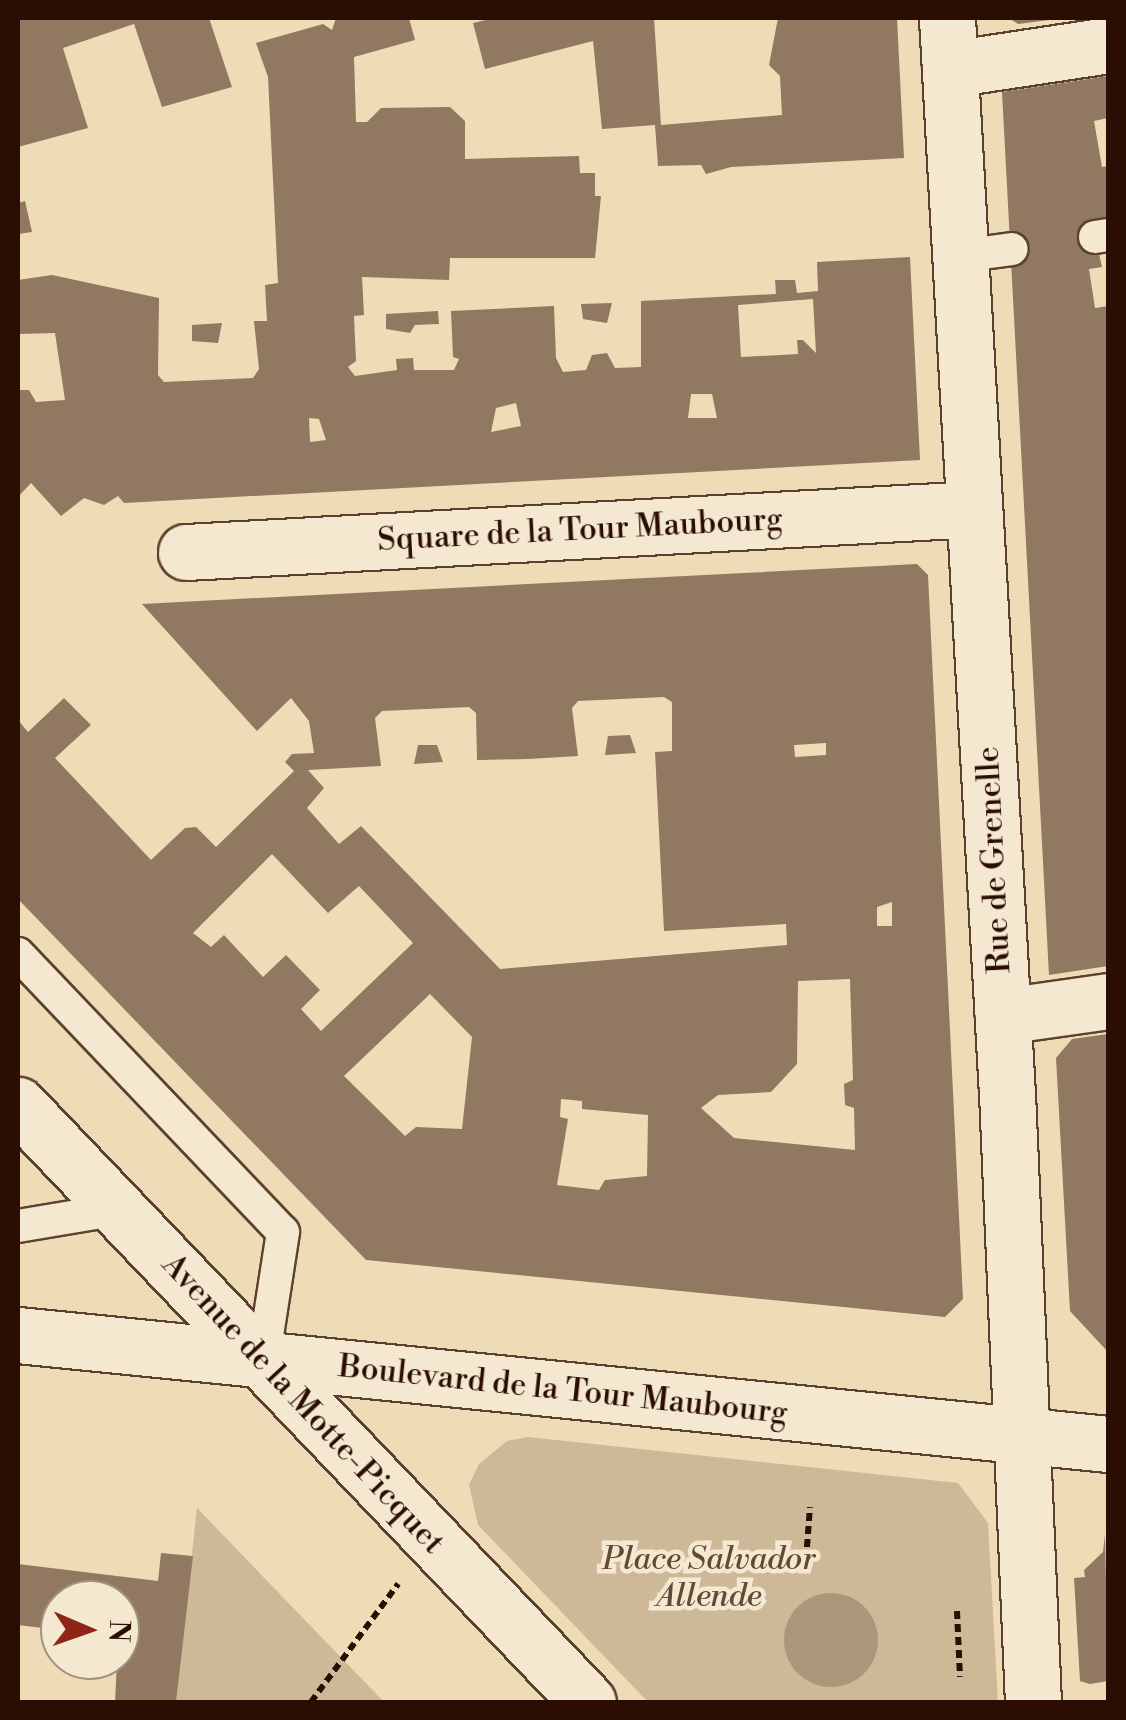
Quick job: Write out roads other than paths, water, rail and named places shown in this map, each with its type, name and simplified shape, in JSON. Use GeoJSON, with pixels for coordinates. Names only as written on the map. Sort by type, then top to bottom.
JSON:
{"type":"FeatureCollection","features":[{"type":"Feature","properties":{"kind":"street"},"geometry":{"type":"LineString","coordinates":[[949,43],[1108,45]]}},
{"type":"Feature","properties":{"kind":"street","name":"Rue de Grenelle"},"geometry":{"type":"LineString","coordinates":[[949,43],[986,252],[974,509],[1024,1436],[1033,1702]]}},
{"type":"Feature","properties":{"kind":"street","name":"Square de la Tour Maubourg"},"geometry":{"type":"LineString","coordinates":[[186,552],[974,509]]}},
{"type":"Feature","properties":{"kind":"street"},"geometry":{"type":"LineString","coordinates":[[1003,1016],[1108,1001]]}},
{"type":"Feature","properties":{"kind":"street","name":"Avenue de la Motte-Picquet"},"geometry":{"type":"LineString","coordinates":[[18,1105],[588,1702]]}},
{"type":"Feature","properties":{"kind":"street","name":"Boulevard de la Tour Maubourg"},"geometry":{"type":"LineString","coordinates":[[18,1335],[1108,1444]]}},
{"type":"Feature","properties":{"kind":"lane"},"geometry":{"type":"LineString","coordinates":[[18,954],[283,1232],[263,1361]]}},
{"type":"Feature","properties":{"kind":"lane"},"geometry":{"type":"LineString","coordinates":[[18,1226],[118,1209]]}},
{"type":"Feature","properties":{"kind":"park label","name":"Place Salvador Allende"},"geometry":{"type":"Point","coordinates":[709,1578]}}]}
